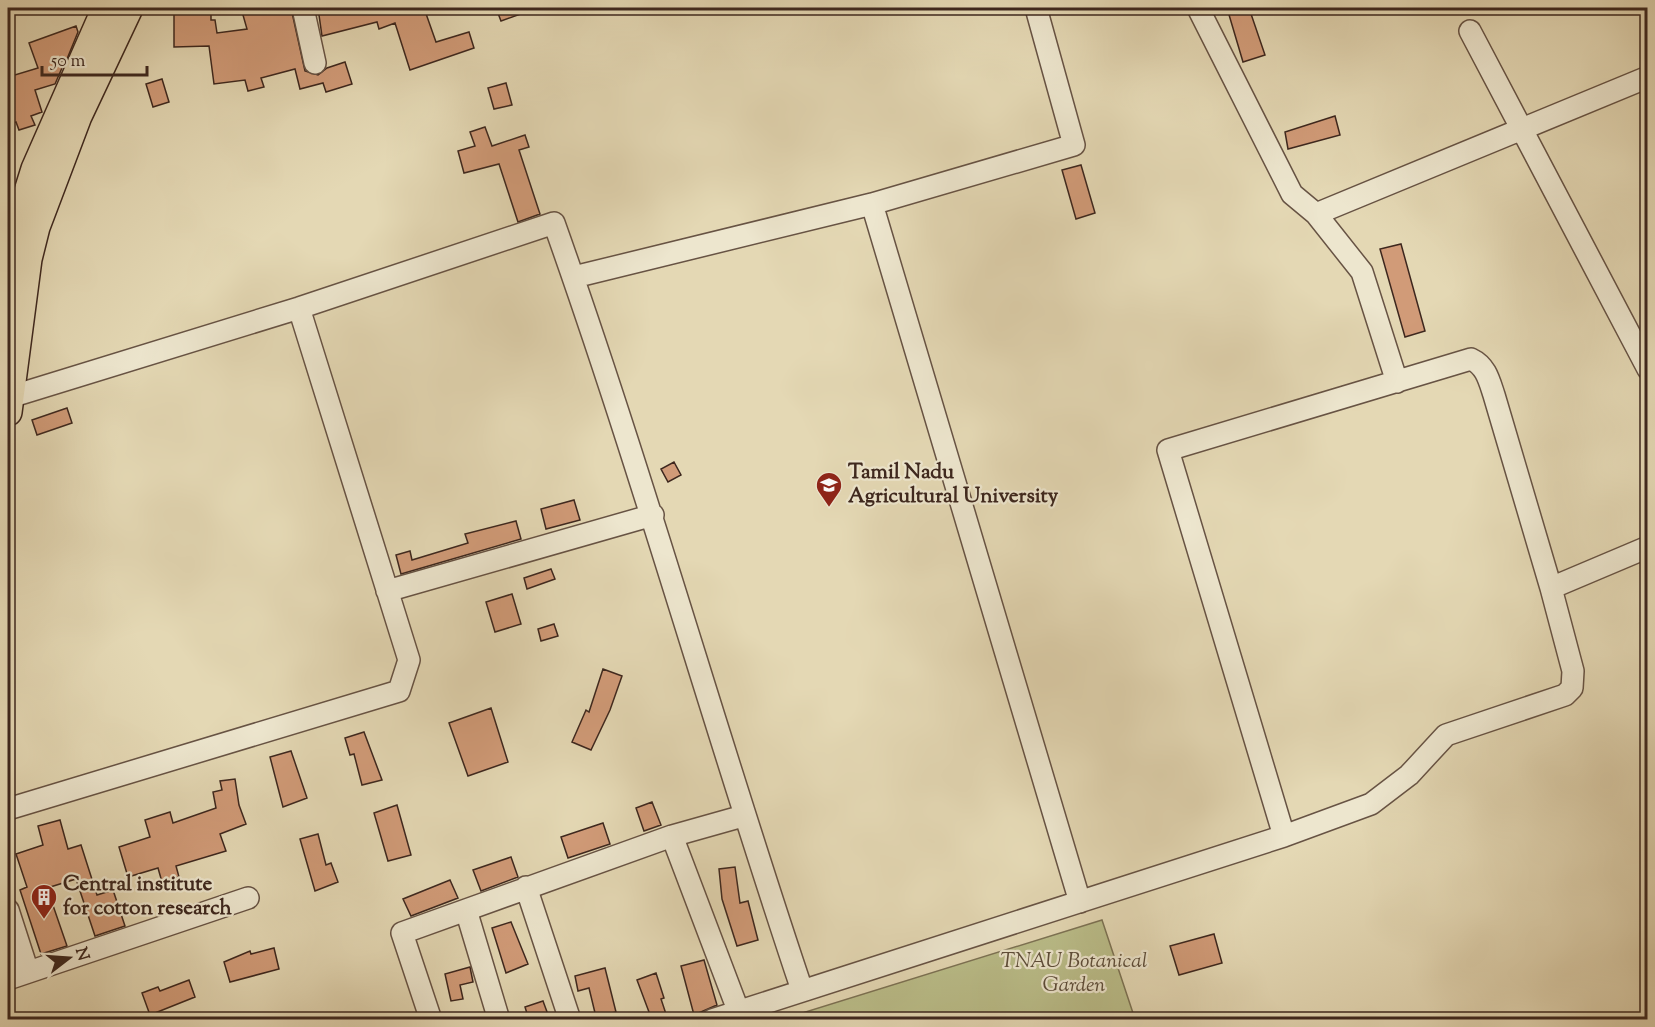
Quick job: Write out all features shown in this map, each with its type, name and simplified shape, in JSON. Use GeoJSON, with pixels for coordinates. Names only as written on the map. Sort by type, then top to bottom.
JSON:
{"type":"FeatureCollection","features":[{"type":"Feature","properties":{"kind":"main road"},"geometry":{"type":"LineString","coordinates":[[8,255],[35,169],[106,8]]}},
{"type":"Feature","properties":{"kind":"main road"},"geometry":{"type":"LineString","coordinates":[[9,404],[28,259],[36,227],[78,116],[129,8]]}},
{"type":"Feature","properties":{"kind":"street"},"geometry":{"type":"LineString","coordinates":[[303,8],[315,63]]}},
{"type":"Feature","properties":{"kind":"street"},"geometry":{"type":"LineString","coordinates":[[574,277],[872,204],[1074,145],[1036,8]]}},
{"type":"Feature","properties":{"kind":"street"},"geometry":{"type":"LineString","coordinates":[[1198,8],[1292,194],[1316,214],[1362,272],[1397,382]]}},
{"type":"Feature","properties":{"kind":"street"},"geometry":{"type":"LineString","coordinates":[[1470,31],[1647,369]]}},
{"type":"Feature","properties":{"kind":"street"},"geometry":{"type":"LineString","coordinates":[[1316,214],[1647,76]]}},
{"type":"Feature","properties":{"kind":"street"},"geometry":{"type":"LineString","coordinates":[[872,204],[1080,902]]}},
{"type":"Feature","properties":{"kind":"street"},"geometry":{"type":"LineString","coordinates":[[9,404],[554,223],[653,515],[743,816],[802,990]]}},
{"type":"Feature","properties":{"kind":"street"},"geometry":{"type":"LineString","coordinates":[[8,809],[399,691],[409,660],[299,308]]}},
{"type":"Feature","properties":{"kind":"street"},"geometry":{"type":"LineString","coordinates":[[712,1020],[1284,836],[1371,804],[1409,775],[1446,735],[1565,695],[1572,688],[1573,671],[1551,588],[1487,374],[1471,359],[1168,450],[1284,836]]}},
{"type":"Feature","properties":{"kind":"street"},"geometry":{"type":"LineString","coordinates":[[387,591],[653,515]]}},
{"type":"Feature","properties":{"kind":"street"},"geometry":{"type":"LineString","coordinates":[[1551,588],[1647,547]]}},
{"type":"Feature","properties":{"kind":"street"},"geometry":{"type":"LineString","coordinates":[[431,1020],[402,933],[672,836],[743,816]]}},
{"type":"Feature","properties":{"kind":"street"},"geometry":{"type":"LineString","coordinates":[[672,836],[738,1010]]}},
{"type":"Feature","properties":{"kind":"street"},"geometry":{"type":"LineString","coordinates":[[526,887],[570,1020]]}},
{"type":"Feature","properties":{"kind":"street"},"geometry":{"type":"LineString","coordinates":[[8,979],[248,898]]}},
{"type":"Feature","properties":{"kind":"street"},"geometry":{"type":"LineString","coordinates":[[466,909],[499,1020]]}},
{"type":"Feature","properties":{"kind":"street"},"geometry":{"type":"LineString","coordinates":[[8,910],[28,972]]}},
{"type":"Feature","properties":{"kind":"green space","name":"TNAU Botanical Garden"},"geometry":{"type":"Polygon","coordinates":[[[1102,920],[1135,1019],[783,1019],[1102,920]]]}},
{"type":"Feature","properties":{"kind":"building"},"geometry":{"type":"Polygon","coordinates":[[[174,8],[211,8],[211,20],[215,20],[217,33],[247,29],[241,8],[291,8],[305,71],[318,75],[327,68],[345,62],[352,84],[326,92],[323,83],[300,89],[295,69],[261,78],[264,87],[248,91],[245,80],[214,84],[209,46],[174,47],[174,8]]]}},
{"type":"Feature","properties":{"kind":"building"},"geometry":{"type":"Polygon","coordinates":[[[318,8],[424,8],[436,42],[469,32],[474,48],[410,70],[395,23],[379,29],[377,22],[322,36],[318,8]]]}},
{"type":"Feature","properties":{"kind":"building"},"geometry":{"type":"Polygon","coordinates":[[[496,8],[534,8],[535,9],[501,21],[496,8]]]}},
{"type":"Feature","properties":{"kind":"building"},"geometry":{"type":"Polygon","coordinates":[[[1227,8],[1249,8],[1265,55],[1243,62],[1227,8]]]}},
{"type":"Feature","properties":{"kind":"building"},"geometry":{"type":"Polygon","coordinates":[[[76,26],[78,32],[67,59],[60,62],[62,68],[55,84],[35,90],[42,112],[31,116],[35,125],[19,130],[16,122],[8,125],[8,77],[38,68],[29,43],[76,26]]]}},
{"type":"Feature","properties":{"kind":"building"},"geometry":{"type":"Polygon","coordinates":[[[162,79],[169,102],[153,107],[146,84],[162,79]]]}},
{"type":"Feature","properties":{"kind":"building"},"geometry":{"type":"Polygon","coordinates":[[[506,83],[512,105],[494,109],[488,88],[506,83]]]}},
{"type":"Feature","properties":{"kind":"building"},"geometry":{"type":"Polygon","coordinates":[[[1335,116],[1340,135],[1288,149],[1285,132],[1335,116]]]}},
{"type":"Feature","properties":{"kind":"building"},"geometry":{"type":"Polygon","coordinates":[[[485,127],[492,146],[525,135],[529,147],[519,150],[540,214],[518,222],[499,164],[464,173],[458,151],[475,146],[470,132],[485,127]]]}},
{"type":"Feature","properties":{"kind":"building"},"geometry":{"type":"Polygon","coordinates":[[[1081,165],[1095,213],[1076,219],[1062,170],[1081,165]]]}},
{"type":"Feature","properties":{"kind":"building"},"geometry":{"type":"Polygon","coordinates":[[[1401,244],[1425,331],[1405,337],[1380,249],[1401,244]]]}},
{"type":"Feature","properties":{"kind":"building"},"geometry":{"type":"Polygon","coordinates":[[[67,408],[72,423],[37,435],[32,420],[67,408]]]}},
{"type":"Feature","properties":{"kind":"building"},"geometry":{"type":"Polygon","coordinates":[[[674,462],[681,475],[668,482],[661,469],[674,462]]]}},
{"type":"Feature","properties":{"kind":"building"},"geometry":{"type":"Polygon","coordinates":[[[574,500],[580,520],[546,529],[541,509],[574,500]]]}},
{"type":"Feature","properties":{"kind":"building"},"geometry":{"type":"Polygon","coordinates":[[[516,521],[521,539],[401,574],[396,555],[410,551],[412,560],[468,543],[465,534],[516,521]]]}},
{"type":"Feature","properties":{"kind":"building"},"geometry":{"type":"Polygon","coordinates":[[[551,569],[555,579],[527,589],[524,578],[551,569]]]}},
{"type":"Feature","properties":{"kind":"building"},"geometry":{"type":"Polygon","coordinates":[[[512,594],[521,624],[495,632],[486,602],[512,594]]]}},
{"type":"Feature","properties":{"kind":"building"},"geometry":{"type":"Polygon","coordinates":[[[554,624],[558,636],[541,641],[538,629],[554,624]]]}},
{"type":"Feature","properties":{"kind":"building"},"geometry":{"type":"Polygon","coordinates":[[[603,669],[622,676],[610,710],[591,750],[572,742],[586,710],[589,712],[603,669]]]}},
{"type":"Feature","properties":{"kind":"building"},"geometry":{"type":"Polygon","coordinates":[[[491,708],[508,762],[468,776],[449,723],[491,708]]]}},
{"type":"Feature","properties":{"kind":"building"},"geometry":{"type":"Polygon","coordinates":[[[364,732],[382,780],[362,785],[354,754],[350,755],[345,738],[364,732]]]}},
{"type":"Feature","properties":{"kind":"building"},"geometry":{"type":"Polygon","coordinates":[[[291,751],[307,798],[283,807],[270,757],[291,751]]]}},
{"type":"Feature","properties":{"kind":"building"},"geometry":{"type":"Polygon","coordinates":[[[235,779],[239,805],[246,824],[220,834],[226,851],[176,866],[179,877],[162,882],[158,868],[128,877],[119,847],[150,837],[145,820],[170,812],[173,823],[216,808],[213,792],[222,790],[220,781],[235,779]]]}},
{"type":"Feature","properties":{"kind":"building"},"geometry":{"type":"Polygon","coordinates":[[[652,802],[661,825],[644,831],[636,808],[652,802]]]}},
{"type":"Feature","properties":{"kind":"building"},"geometry":{"type":"Polygon","coordinates":[[[397,805],[411,855],[388,861],[374,813],[397,805]]]}},
{"type":"Feature","properties":{"kind":"building"},"geometry":{"type":"Polygon","coordinates":[[[60,820],[68,849],[81,845],[97,895],[113,890],[125,926],[95,936],[76,879],[47,888],[67,946],[41,954],[20,890],[27,887],[16,854],[43,845],[38,826],[60,820]]]}},
{"type":"Feature","properties":{"kind":"building"},"geometry":{"type":"Polygon","coordinates":[[[603,823],[610,844],[568,858],[561,837],[603,823]]]}},
{"type":"Feature","properties":{"kind":"building"},"geometry":{"type":"Polygon","coordinates":[[[318,834],[326,865],[331,863],[338,882],[315,891],[300,839],[318,834]]]}},
{"type":"Feature","properties":{"kind":"building"},"geometry":{"type":"Polygon","coordinates":[[[511,857],[518,877],[481,891],[473,870],[511,857]]]}},
{"type":"Feature","properties":{"kind":"building"},"geometry":{"type":"Polygon","coordinates":[[[735,867],[740,903],[748,901],[758,940],[737,946],[722,899],[719,869],[735,867]]]}},
{"type":"Feature","properties":{"kind":"building"},"geometry":{"type":"Polygon","coordinates":[[[450,880],[458,898],[411,916],[403,899],[450,880]]]}},
{"type":"Feature","properties":{"kind":"building"},"geometry":{"type":"Polygon","coordinates":[[[511,922],[528,964],[506,973],[492,928],[511,922]]]}},
{"type":"Feature","properties":{"kind":"building"},"geometry":{"type":"Polygon","coordinates":[[[1214,934],[1222,963],[1179,975],[1170,946],[1214,934]]]}},
{"type":"Feature","properties":{"kind":"building"},"geometry":{"type":"Polygon","coordinates":[[[274,948],[279,969],[230,982],[224,962],[250,951],[251,954],[274,948]]]}},
{"type":"Feature","properties":{"kind":"building"},"geometry":{"type":"Polygon","coordinates":[[[704,960],[717,1005],[694,1015],[681,966],[704,960]]]}},
{"type":"Feature","properties":{"kind":"building"},"geometry":{"type":"Polygon","coordinates":[[[470,967],[473,982],[460,985],[463,999],[451,1001],[445,974],[470,967]]]}},
{"type":"Feature","properties":{"kind":"building"},"geometry":{"type":"Polygon","coordinates":[[[605,968],[616,1012],[596,1017],[589,988],[578,991],[575,976],[605,968]]]}},
{"type":"Feature","properties":{"kind":"building"},"geometry":{"type":"Polygon","coordinates":[[[656,973],[668,1020],[652,1020],[637,980],[656,973]]]}},
{"type":"Feature","properties":{"kind":"building"},"geometry":{"type":"Polygon","coordinates":[[[189,980],[195,997],[150,1015],[142,993],[158,987],[160,991],[189,980]]]}},
{"type":"Feature","properties":{"kind":"building"},"geometry":{"type":"Polygon","coordinates":[[[543,1001],[550,1020],[529,1020],[525,1007],[543,1001]]]}},
{"type":"Feature","properties":{"kind":"place","name":"Tamil Nadu Agricultural University"},"geometry":{"type":"Point","coordinates":[829,508]}},
{"type":"Feature","properties":{"kind":"place","name":"Central institute for cotton research"},"geometry":{"type":"Point","coordinates":[44,920]}}]}
